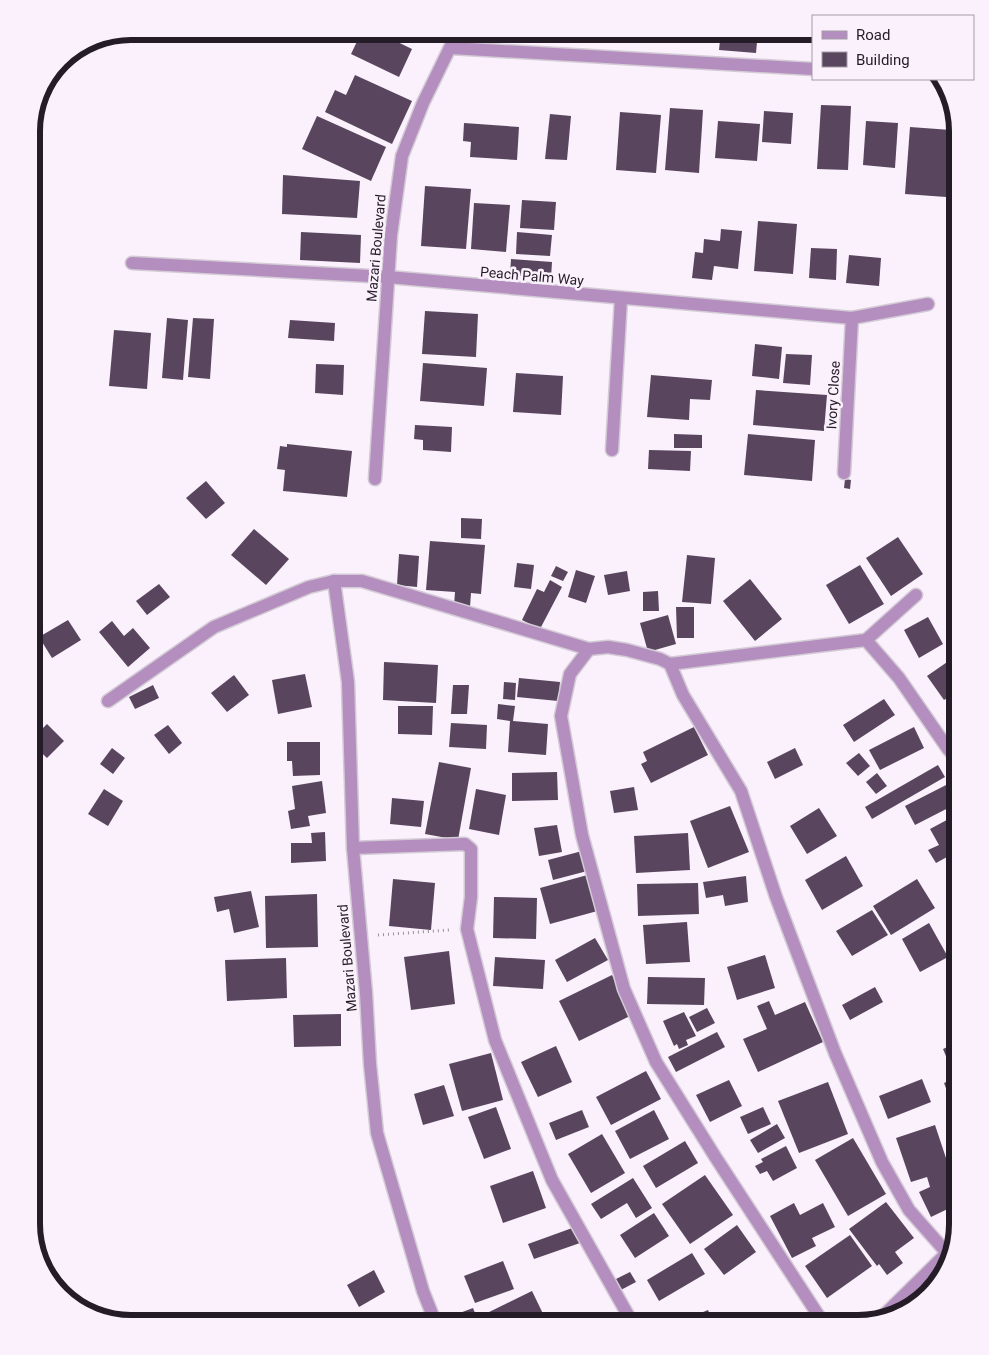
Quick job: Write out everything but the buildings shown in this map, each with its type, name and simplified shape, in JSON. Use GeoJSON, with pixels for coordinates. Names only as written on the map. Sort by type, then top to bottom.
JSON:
{"type":"FeatureCollection","features":[{"type":"Feature","properties":{"kind":"street","name":"Mazari Boulevard"},"geometry":{"type":"LineString","coordinates":[[375,479],[388,278],[396,188],[402,156],[454,40]]}},
{"type":"Feature","properties":{"kind":"street"},"geometry":{"type":"LineString","coordinates":[[451,48],[812,69]]}},
{"type":"Feature","properties":{"kind":"street","name":"Peach Palm Way"},"geometry":{"type":"LineString","coordinates":[[132,263],[388,278],[852,318],[928,304]]}},
{"type":"Feature","properties":{"kind":"street"},"geometry":{"type":"LineString","coordinates":[[612,450],[621,299]]}},
{"type":"Feature","properties":{"kind":"street","name":"Ivory Close"},"geometry":{"type":"LineString","coordinates":[[844,473],[852,318]]}},
{"type":"Feature","properties":{"kind":"street","name":"Mazari Boulevard"},"geometry":{"type":"LineString","coordinates":[[334,581],[348,682],[353,848],[377,1133],[433,1315]]}},
{"type":"Feature","properties":{"kind":"street"},"geometry":{"type":"LineString","coordinates":[[108,701],[214,627],[280,598],[309,587],[334,581],[362,581],[589,649],[608,647],[627,650],[660,659],[670,664],[866,640],[916,595]]}},
{"type":"Feature","properties":{"kind":"street"},"geometry":{"type":"LineString","coordinates":[[866,640],[899,678],[949,750]]}},
{"type":"Feature","properties":{"kind":"street"},"geometry":{"type":"LineString","coordinates":[[589,649],[570,674],[561,716],[582,836],[624,989],[656,1062],[818,1315]]}},
{"type":"Feature","properties":{"kind":"street"},"geometry":{"type":"LineString","coordinates":[[670,664],[683,695],[741,791],[776,897],[817,1007],[882,1162],[909,1210],[946,1248]]}},
{"type":"Feature","properties":{"kind":"street"},"geometry":{"type":"LineString","coordinates":[[353,848],[469,845],[471,849],[471,897],[468,929],[495,1040],[552,1180],[628,1315]]}},
{"type":"Feature","properties":{"kind":"street"},"geometry":{"type":"LineString","coordinates":[[890,1309],[943,1257]]}},
{"type":"Feature","properties":{"kind":"path"},"geometry":{"type":"LineString","coordinates":[[361,936],[468,929]]}}]}
